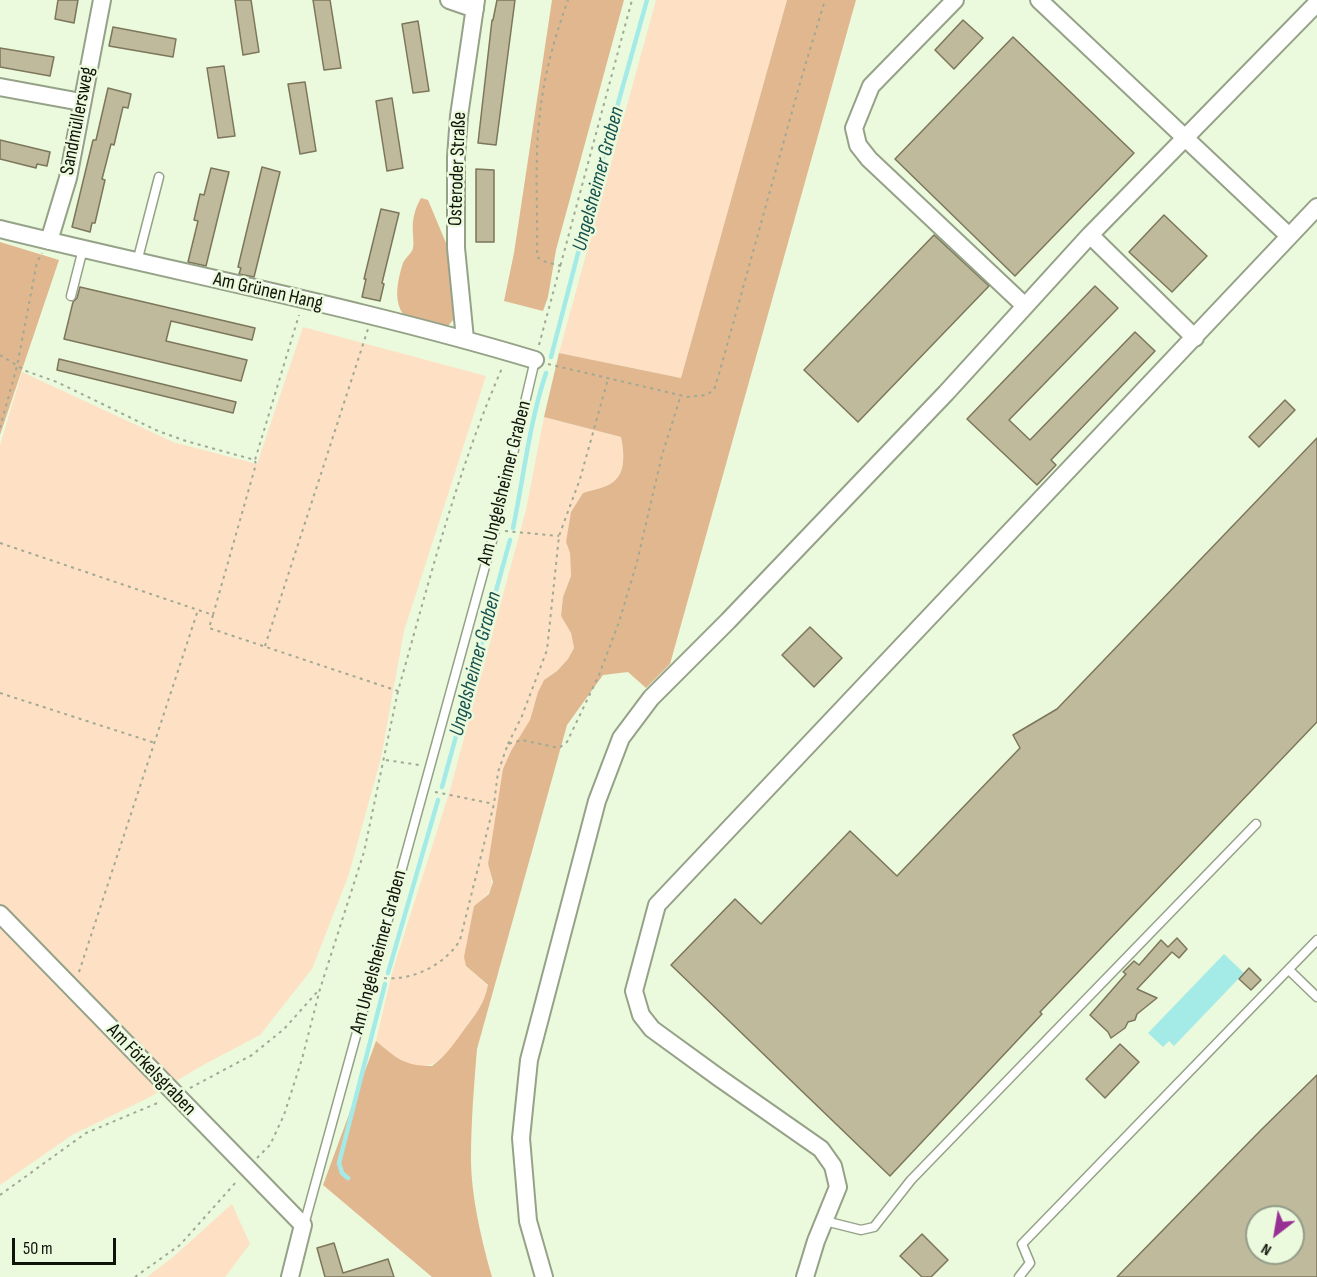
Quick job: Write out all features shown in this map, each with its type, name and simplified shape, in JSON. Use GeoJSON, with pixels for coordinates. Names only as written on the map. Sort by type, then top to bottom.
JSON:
{"type":"FeatureCollection","features":[{"type":"Feature","properties":{"kind":"street","name":"Sandmüllersweg"},"geometry":{"type":"LineString","coordinates":[[49,241],[68,178],[102,0]]}},
{"type":"Feature","properties":{"kind":"street"},"geometry":{"type":"LineString","coordinates":[[449,0],[475,4]]}},
{"type":"Feature","properties":{"kind":"street"},"geometry":{"type":"LineString","coordinates":[[955,0],[871,86],[854,128],[858,145],[868,159],[1025,306]]}},
{"type":"Feature","properties":{"kind":"street"},"geometry":{"type":"LineString","coordinates":[[1039,0],[1289,236]]}},
{"type":"Feature","properties":{"kind":"street"},"geometry":{"type":"LineString","coordinates":[[544,1277],[528,1221],[521,1138],[529,1060],[597,801],[621,738],[651,698],[728,621],[946,393],[1090,235],[1317,3]]}},
{"type":"Feature","properties":{"kind":"street","name":"Osteroder Straße"},"geometry":{"type":"LineString","coordinates":[[465,339],[456,248],[456,157],[459,116],[475,4]]}},
{"type":"Feature","properties":{"kind":"street"},"geometry":{"type":"LineString","coordinates":[[0,87],[81,102]]}},
{"type":"Feature","properties":{"kind":"street"},"geometry":{"type":"LineString","coordinates":[[805,1277],[816,1241],[838,1187],[833,1166],[821,1149],[652,1029],[641,1015],[634,991],[657,905],[1317,207]]}},
{"type":"Feature","properties":{"kind":"street","name":"Am Grünen Hang"},"geometry":{"type":"LineString","coordinates":[[0,229],[372,316],[465,339],[535,360]]}},
{"type":"Feature","properties":{"kind":"street"},"geometry":{"type":"LineString","coordinates":[[1090,235],[1195,338]]}},
{"type":"Feature","properties":{"kind":"street","name":"Am Förkelsgraben"},"geometry":{"type":"LineString","coordinates":[[0,914],[303,1225]]}},
{"type":"Feature","properties":{"kind":"street","name":"Am Ungelsheimer Graben"},"geometry":{"type":"LineString","coordinates":[[290,1277],[303,1225]]}},
{"type":"Feature","properties":{"kind":"lane"},"geometry":{"type":"LineString","coordinates":[[137,262],[159,177]]}},
{"type":"Feature","properties":{"kind":"lane"},"geometry":{"type":"LineString","coordinates":[[71,296],[83,249]]}},
{"type":"Feature","properties":{"kind":"lane","name":"Am Ungelsheimer Graben"},"geometry":{"type":"LineString","coordinates":[[303,1225],[495,530],[535,360]]}},
{"type":"Feature","properties":{"kind":"lane"},"geometry":{"type":"LineString","coordinates":[[825,1221],[861,1230],[874,1227],[911,1180],[1256,825]]}},
{"type":"Feature","properties":{"kind":"lane"},"geometry":{"type":"LineString","coordinates":[[1018,1277],[1030,1263],[1022,1244],[1317,940]]}},
{"type":"Feature","properties":{"kind":"lane"},"geometry":{"type":"LineString","coordinates":[[1289,970],[1317,997]]}},
{"type":"Feature","properties":{"kind":"path"},"geometry":{"type":"LineString","coordinates":[[561,266],[537,257],[537,163],[540,113],[558,28],[568,0]]}},
{"type":"Feature","properties":{"kind":"path"},"geometry":{"type":"LineString","coordinates":[[632,0],[535,360],[681,395],[706,395],[714,390],[825,0]]}},
{"type":"Feature","properties":{"kind":"path"},"geometry":{"type":"LineString","coordinates":[[0,428],[17,366],[37,262],[49,241]]}},
{"type":"Feature","properties":{"kind":"path"},"geometry":{"type":"LineString","coordinates":[[304,300],[255,460],[256,464],[209,628],[398,691]]}},
{"type":"Feature","properties":{"kind":"path"},"geometry":{"type":"LineString","coordinates":[[265,646],[372,316]]}},
{"type":"Feature","properties":{"kind":"path"},"geometry":{"type":"LineString","coordinates":[[135,1277],[180,1245],[270,1145],[284,1115],[302,1059],[320,989],[364,852],[398,691],[447,520],[489,398],[509,352]]}},
{"type":"Feature","properties":{"kind":"path"},"geometry":{"type":"LineString","coordinates":[[0,355],[17,366],[57,382],[158,430],[186,441],[255,460]]}},
{"type":"Feature","properties":{"kind":"path"},"geometry":{"type":"LineString","coordinates":[[371,977],[389,979],[411,975],[438,964],[453,952],[460,940],[494,804],[498,772],[547,650],[559,536],[580,479],[608,379]]}},
{"type":"Feature","properties":{"kind":"path"},"geometry":{"type":"LineString","coordinates":[[508,744],[522,740],[559,748],[567,742],[599,675],[620,622],[637,562],[662,455],[681,395]]}},
{"type":"Feature","properties":{"kind":"path"},"geometry":{"type":"LineString","coordinates":[[495,530],[559,536]]}},
{"type":"Feature","properties":{"kind":"path"},"geometry":{"type":"LineString","coordinates":[[0,543],[213,615]]}},
{"type":"Feature","properties":{"kind":"path"},"geometry":{"type":"LineString","coordinates":[[72,990],[198,610]]}},
{"type":"Feature","properties":{"kind":"path"},"geometry":{"type":"LineString","coordinates":[[0,693],[155,743]]}},
{"type":"Feature","properties":{"kind":"path"},"geometry":{"type":"LineString","coordinates":[[385,760],[430,767]]}},
{"type":"Feature","properties":{"kind":"path"},"geometry":{"type":"LineString","coordinates":[[424,790],[494,804]]}},
{"type":"Feature","properties":{"kind":"path"},"geometry":{"type":"LineString","coordinates":[[0,1195],[86,1133],[176,1095],[252,1055],[284,1029],[320,989]]}},
{"type":"Feature","properties":{"kind":"shaded area"},"geometry":{"type":"Polygon","coordinates":[[[552,0],[624,0],[556,250],[548,297],[543,311],[504,301],[514,253],[552,0]]]}},
{"type":"Feature","properties":{"kind":"shaded area"},"geometry":{"type":"Polygon","coordinates":[[[656,0],[787,0],[681,378],[559,353],[656,0]]]}},
{"type":"Feature","properties":{"kind":"shaded area"},"geometry":{"type":"Polygon","coordinates":[[[787,0],[856,0],[670,664],[646,688],[628,672],[603,675],[567,725],[477,1049],[471,1173],[484,1249],[492,1277],[432,1277],[323,1185],[376,1041],[407,1063],[432,1066],[446,1053],[480,1008],[488,985],[466,966],[464,957],[474,906],[489,894],[493,882],[488,864],[503,769],[530,720],[544,680],[557,671],[574,648],[571,633],[561,616],[563,597],[571,576],[570,553],[566,542],[571,512],[583,493],[604,487],[615,480],[623,463],[621,437],[544,417],[559,353],[681,378],[787,0]]]}},
{"type":"Feature","properties":{"kind":"shaded area"},"geometry":{"type":"Polygon","coordinates":[[[421,198],[428,200],[451,255],[458,314],[448,326],[418,324],[402,312],[398,303],[399,278],[403,263],[413,248],[413,220],[421,198]]]}},
{"type":"Feature","properties":{"kind":"shaded area"},"geometry":{"type":"Polygon","coordinates":[[[0,242],[59,260],[0,435],[0,242]]]}},
{"type":"Feature","properties":{"kind":"shaded area"},"geometry":{"type":"Polygon","coordinates":[[[303,327],[486,376],[404,631],[381,758],[348,877],[312,969],[260,1035],[203,1065],[150,1097],[72,1135],[0,1185],[0,445],[22,372],[173,442],[257,464],[303,327]]]}},
{"type":"Feature","properties":{"kind":"shaded area"},"geometry":{"type":"Polygon","coordinates":[[[544,417],[621,437],[622,469],[610,484],[583,493],[566,542],[570,553],[571,576],[563,597],[561,616],[571,633],[574,648],[557,671],[544,680],[538,692],[530,720],[523,734],[488,864],[491,888],[474,906],[466,966],[488,986],[486,994],[478,1010],[444,1056],[428,1066],[408,1065],[394,1057],[376,1041],[392,973],[450,790],[526,510],[544,417]]]}},
{"type":"Feature","properties":{"kind":"shaded area"},"geometry":{"type":"Polygon","coordinates":[[[232,1204],[250,1244],[225,1277],[147,1277],[173,1257],[232,1204]]]}},
{"type":"Feature","properties":{"kind":"water"},"geometry":{"type":"Polygon","coordinates":[[[1224,954],[1244,973],[1174,1046],[1169,1041],[1163,1047],[1148,1033],[1224,954]]]}},
{"type":"Feature","properties":{"kind":"building"},"geometry":{"type":"Polygon","coordinates":[[[58,0],[78,0],[74,23],[55,19],[58,0]]]}},
{"type":"Feature","properties":{"kind":"building"},"geometry":{"type":"Polygon","coordinates":[[[235,0],[251,0],[259,52],[243,55],[235,0]]]}},
{"type":"Feature","properties":{"kind":"building"},"geometry":{"type":"Polygon","coordinates":[[[313,0],[330,0],[341,68],[324,70],[313,0]]]}},
{"type":"Feature","properties":{"kind":"building"},"geometry":{"type":"Polygon","coordinates":[[[497,0],[515,0],[496,145],[478,143],[492,20],[497,0]]]}},
{"type":"Feature","properties":{"kind":"building"},"geometry":{"type":"Polygon","coordinates":[[[963,20],[983,38],[954,69],[935,50],[963,20]]]}},
{"type":"Feature","properties":{"kind":"building"},"geometry":{"type":"Polygon","coordinates":[[[418,21],[429,91],[413,93],[402,24],[418,21]]]}},
{"type":"Feature","properties":{"kind":"building"},"geometry":{"type":"Polygon","coordinates":[[[113,27],[176,39],[173,57],[109,46],[113,27]]]}},
{"type":"Feature","properties":{"kind":"building"},"geometry":{"type":"Polygon","coordinates":[[[1013,37],[1134,153],[1015,276],[895,159],[1013,37]]]}},
{"type":"Feature","properties":{"kind":"building"},"geometry":{"type":"Polygon","coordinates":[[[0,48],[54,57],[50,76],[0,67],[0,48]]]}},
{"type":"Feature","properties":{"kind":"building"},"geometry":{"type":"Polygon","coordinates":[[[224,66],[235,136],[218,138],[207,68],[224,66]]]}},
{"type":"Feature","properties":{"kind":"building"},"geometry":{"type":"Polygon","coordinates":[[[305,82],[316,151],[300,154],[288,84],[305,82]]]}},
{"type":"Feature","properties":{"kind":"building"},"geometry":{"type":"Polygon","coordinates":[[[108,88],[131,94],[128,108],[123,107],[114,145],[111,144],[102,179],[105,180],[95,223],[92,223],[90,232],[72,227],[108,88]]]}},
{"type":"Feature","properties":{"kind":"building"},"geometry":{"type":"Polygon","coordinates":[[[392,98],[403,168],[387,171],[376,101],[392,98]]]}},
{"type":"Feature","properties":{"kind":"building"},"geometry":{"type":"Polygon","coordinates":[[[0,140],[50,152],[47,166],[37,164],[36,168],[0,159],[0,140]]]}},
{"type":"Feature","properties":{"kind":"building"},"geometry":{"type":"Polygon","coordinates":[[[262,167],[280,172],[254,277],[239,274],[241,268],[238,267],[262,167]]]}},
{"type":"Feature","properties":{"kind":"building"},"geometry":{"type":"Polygon","coordinates":[[[211,168],[229,172],[206,266],[188,262],[198,221],[194,220],[200,194],[204,195],[211,168]]]}},
{"type":"Feature","properties":{"kind":"building"},"geometry":{"type":"Polygon","coordinates":[[[476,169],[494,170],[494,242],[476,242],[476,169]]]}},
{"type":"Feature","properties":{"kind":"building"},"geometry":{"type":"Polygon","coordinates":[[[381,209],[399,213],[382,283],[384,284],[380,301],[362,297],[366,279],[364,279],[381,209]]]}},
{"type":"Feature","properties":{"kind":"building"},"geometry":{"type":"Polygon","coordinates":[[[1164,215],[1207,256],[1172,292],[1129,252],[1164,215]]]}},
{"type":"Feature","properties":{"kind":"building"},"geometry":{"type":"Polygon","coordinates":[[[934,235],[989,286],[858,422],[804,370],[934,235]]]}},
{"type":"Feature","properties":{"kind":"building"},"geometry":{"type":"Polygon","coordinates":[[[1095,286],[1118,308],[1009,420],[1030,440],[1135,332],[1155,351],[1051,460],[1056,465],[1037,485],[967,419],[1095,286]]]}},
{"type":"Feature","properties":{"kind":"building"},"geometry":{"type":"Polygon","coordinates":[[[80,287],[255,328],[252,340],[171,321],[166,341],[247,360],[241,381],[64,339],[73,302],[77,298],[80,287]]]}},
{"type":"Feature","properties":{"kind":"building"},"geometry":{"type":"Polygon","coordinates":[[[59,359],[236,402],[233,413],[57,370],[59,359]]]}},
{"type":"Feature","properties":{"kind":"building"},"geometry":{"type":"Polygon","coordinates":[[[1285,400],[1295,410],[1259,447],[1249,437],[1285,400]]]}},
{"type":"Feature","properties":{"kind":"building"},"geometry":{"type":"Polygon","coordinates":[[[1317,438],[1317,722],[1040,1012],[1042,1014],[890,1176],[671,965],[735,899],[761,924],[850,831],[897,876],[1020,748],[1013,735],[1057,709],[1317,438]]]}},
{"type":"Feature","properties":{"kind":"building"},"geometry":{"type":"Polygon","coordinates":[[[810,627],[842,658],[814,687],[782,655],[810,627]]]}},
{"type":"Feature","properties":{"kind":"building"},"geometry":{"type":"Polygon","coordinates":[[[1177,938],[1187,949],[1179,958],[1172,952],[1137,989],[1157,998],[1137,1014],[1135,1020],[1128,1022],[1125,1028],[1111,1038],[1108,1032],[1090,1015],[1126,974],[1123,972],[1134,961],[1139,965],[1161,940],[1168,947],[1177,938]]]}},
{"type":"Feature","properties":{"kind":"building"},"geometry":{"type":"Polygon","coordinates":[[[1249,968],[1261,980],[1251,990],[1239,979],[1249,968]]]}},
{"type":"Feature","properties":{"kind":"building"},"geometry":{"type":"Polygon","coordinates":[[[1120,1044],[1139,1062],[1105,1098],[1086,1079],[1120,1044]]]}},
{"type":"Feature","properties":{"kind":"building"},"geometry":{"type":"Polygon","coordinates":[[[1317,1075],[1317,1277],[1117,1277],[1261,1130],[1317,1075]]]}},
{"type":"Feature","properties":{"kind":"building"},"geometry":{"type":"Polygon","coordinates":[[[922,1234],[948,1260],[931,1277],[922,1277],[900,1256],[922,1234]]]}},
{"type":"Feature","properties":{"kind":"building"},"geometry":{"type":"Polygon","coordinates":[[[334,1243],[343,1273],[388,1259],[394,1277],[325,1277],[317,1248],[334,1243]]]}},
{"type":"Feature","properties":{"kind":"waterway","name":"Ungelsheimer Graben"},"geometry":{"type":"LineString","coordinates":[[551,357],[647,0]]}},
{"type":"Feature","properties":{"kind":"waterway","name":"Ungelsheimer Graben"},"geometry":{"type":"LineString","coordinates":[[513,528],[531,431],[546,373]]}},
{"type":"Feature","properties":{"kind":"waterway","name":"Ungelsheimer Graben"},"geometry":{"type":"LineString","coordinates":[[442,787],[510,540]]}},
{"type":"Feature","properties":{"kind":"waterway","name":"Ungelsheimer Graben"},"geometry":{"type":"LineString","coordinates":[[388,973],[438,800]]}},
{"type":"Feature","properties":{"kind":"waterway","name":"Ungelsheimer Graben"},"geometry":{"type":"LineString","coordinates":[[348,1178],[342,1173],[339,1163],[385,984]]}}]}
